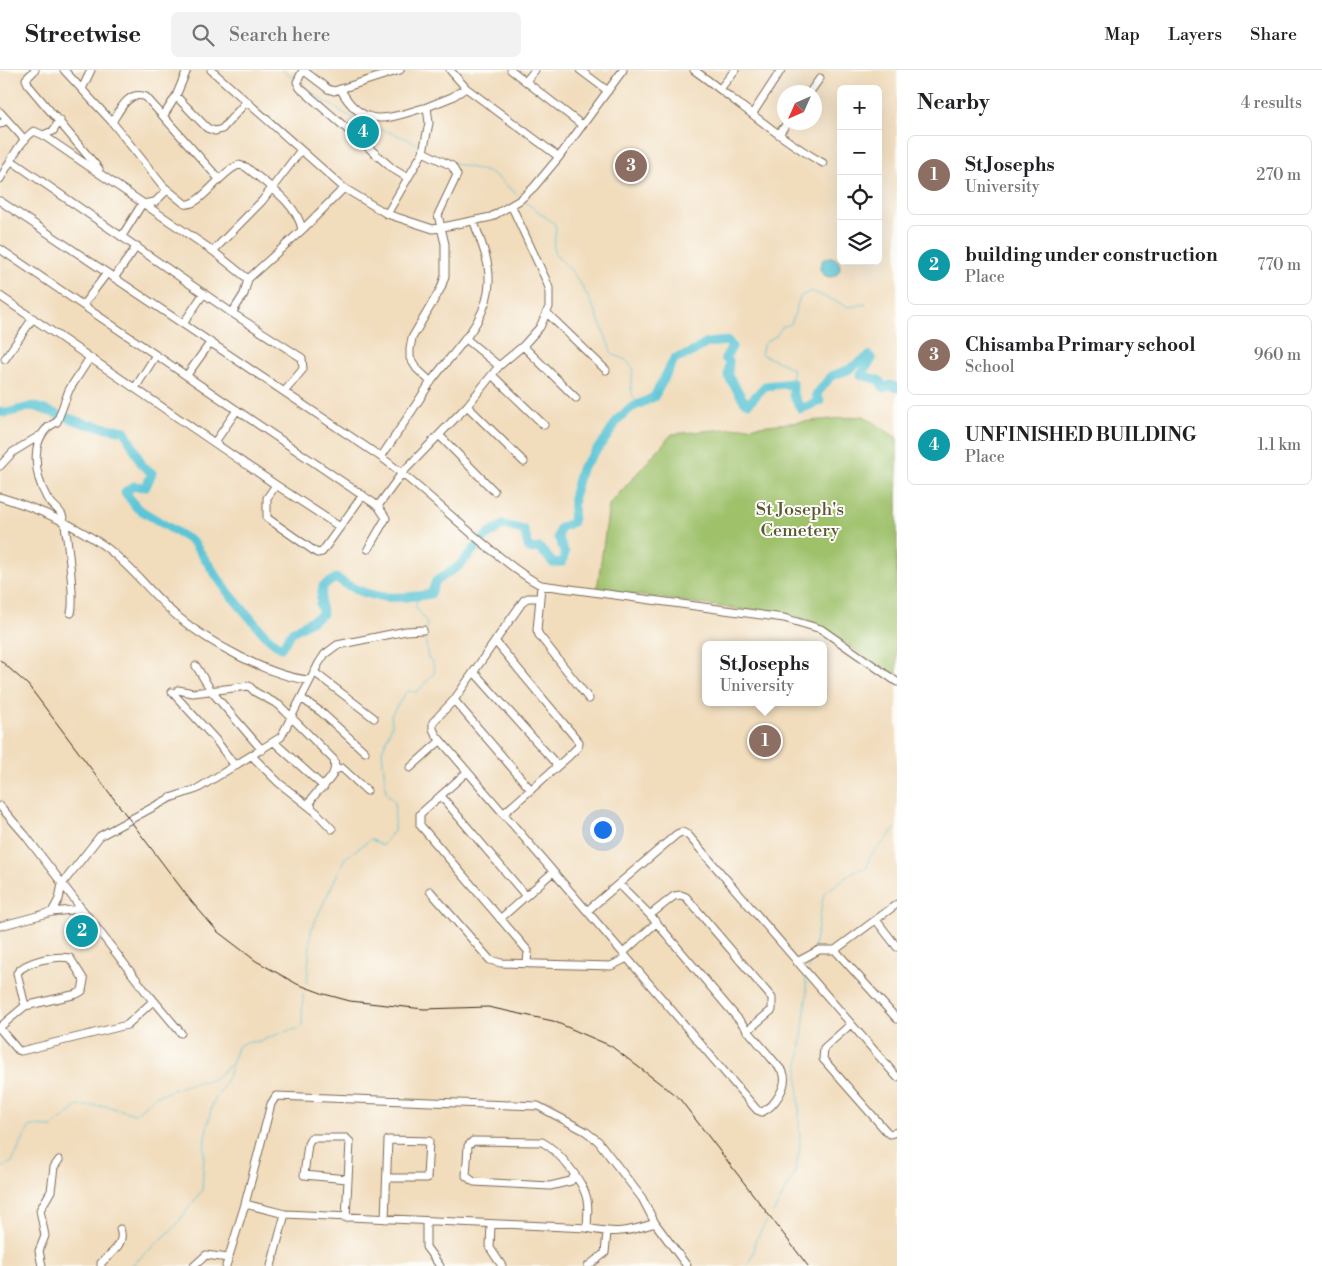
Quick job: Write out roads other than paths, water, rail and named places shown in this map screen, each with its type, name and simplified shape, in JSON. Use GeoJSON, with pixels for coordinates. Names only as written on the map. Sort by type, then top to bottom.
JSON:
{"type":"FeatureCollection","features":[{"type":"Feature","properties":{"kind":"street"},"geometry":{"type":"LineString","coordinates":[[35,70],[27,76],[26,82],[60,120],[104,175]]}},
{"type":"Feature","properties":{"kind":"street"},"geometry":{"type":"LineString","coordinates":[[64,70],[112,122],[167,190],[185,204],[190,205],[229,169],[241,165],[271,188],[289,206],[299,220],[302,230]]}},
{"type":"Feature","properties":{"kind":"street"},"geometry":{"type":"LineString","coordinates":[[82,89],[91,70]]}},
{"type":"Feature","properties":{"kind":"street"},"geometry":{"type":"LineString","coordinates":[[164,115],[176,96],[187,70]]}},
{"type":"Feature","properties":{"kind":"street"},"geometry":{"type":"LineString","coordinates":[[400,70],[341,90],[328,89],[303,70],[297,82],[300,88],[393,169],[408,178]]}},
{"type":"Feature","properties":{"kind":"street"},"geometry":{"type":"LineString","coordinates":[[450,70],[466,88],[559,157]]}},
{"type":"Feature","properties":{"kind":"street"},"geometry":{"type":"LineString","coordinates":[[511,70],[582,125]]}},
{"type":"Feature","properties":{"kind":"street"},"geometry":{"type":"LineString","coordinates":[[526,81],[535,70]]}},
{"type":"Feature","properties":{"kind":"street"},"geometry":{"type":"LineString","coordinates":[[580,70],[608,91]]}},
{"type":"Feature","properties":{"kind":"street"},"geometry":{"type":"LineString","coordinates":[[214,71],[344,188],[387,214],[418,225],[442,228],[491,217],[512,207],[528,193],[559,157],[624,70]]}},
{"type":"Feature","properties":{"kind":"street"},"geometry":{"type":"LineString","coordinates":[[694,70],[753,113],[791,144],[823,164]]}},
{"type":"Feature","properties":{"kind":"street"},"geometry":{"type":"LineString","coordinates":[[720,89],[735,70]]}},
{"type":"Feature","properties":{"kind":"street"},"geometry":{"type":"LineString","coordinates":[[753,113],[781,70]]}},
{"type":"Feature","properties":{"kind":"street"},"geometry":{"type":"LineString","coordinates":[[815,85],[820,78]]}},
{"type":"Feature","properties":{"kind":"street"},"geometry":{"type":"LineString","coordinates":[[341,90],[350,105],[380,120],[427,106],[466,88]]}},
{"type":"Feature","properties":{"kind":"street"},"geometry":{"type":"LineString","coordinates":[[112,122],[125,102],[137,95],[150,99],[220,178]]}},
{"type":"Feature","properties":{"kind":"street"},"geometry":{"type":"LineString","coordinates":[[176,96],[207,128],[215,131],[222,129],[247,101]]}},
{"type":"Feature","properties":{"kind":"street"},"geometry":{"type":"LineString","coordinates":[[387,214],[423,148],[429,123],[427,106]]}},
{"type":"Feature","properties":{"kind":"street"},"geometry":{"type":"LineString","coordinates":[[0,112],[3,122],[25,140]]}},
{"type":"Feature","properties":{"kind":"street"},"geometry":{"type":"LineString","coordinates":[[43,134],[53,131],[60,120]]}},
{"type":"Feature","properties":{"kind":"street"},"geometry":{"type":"LineString","coordinates":[[779,134],[782,130]]}},
{"type":"Feature","properties":{"kind":"street"},"geometry":{"type":"LineString","coordinates":[[0,179],[25,140],[34,131],[43,134],[104,175],[142,204],[213,251],[248,279]]}},
{"type":"Feature","properties":{"kind":"street"},"geometry":{"type":"LineString","coordinates":[[423,148],[452,166],[456,171],[457,178],[438,215],[446,244],[445,276],[441,288],[412,338],[410,349],[410,358],[417,369],[432,382]]}},
{"type":"Feature","properties":{"kind":"street"},"geometry":{"type":"LineString","coordinates":[[213,251],[271,188],[301,150]]}},
{"type":"Feature","properties":{"kind":"street"},"geometry":{"type":"LineString","coordinates":[[12,161],[232,313],[302,358],[303,369],[285,391]]}},
{"type":"Feature","properties":{"kind":"street"},"geometry":{"type":"LineString","coordinates":[[232,313],[244,294],[248,279],[302,230],[344,188]]}},
{"type":"Feature","properties":{"kind":"street"},"geometry":{"type":"LineString","coordinates":[[122,236],[142,204],[155,202],[167,190]]}},
{"type":"Feature","properties":{"kind":"street"},"geometry":{"type":"LineString","coordinates":[[0,201],[381,457],[477,539],[526,577],[541,584],[784,618],[807,624],[821,629],[897,682]]}},
{"type":"Feature","properties":{"kind":"street"},"geometry":{"type":"LineString","coordinates":[[378,506],[402,473],[467,406],[499,366],[522,346],[548,314],[549,288],[512,207]]}},
{"type":"Feature","properties":{"kind":"street"},"geometry":{"type":"LineString","coordinates":[[381,457],[432,382],[476,324],[484,308],[490,279],[488,265],[474,222]]}},
{"type":"Feature","properties":{"kind":"street"},"geometry":{"type":"LineString","coordinates":[[114,278],[137,246]]}},
{"type":"Feature","properties":{"kind":"street"},"geometry":{"type":"LineString","coordinates":[[0,249],[187,374],[378,506],[386,518],[368,549]]}},
{"type":"Feature","properties":{"kind":"street"},"geometry":{"type":"LineString","coordinates":[[84,305],[107,273]]}},
{"type":"Feature","properties":{"kind":"street"},"geometry":{"type":"LineString","coordinates":[[182,324],[204,293]]}},
{"type":"Feature","properties":{"kind":"street"},"geometry":{"type":"LineString","coordinates":[[0,296],[89,359],[340,527]]}},
{"type":"Feature","properties":{"kind":"street"},"geometry":{"type":"LineString","coordinates":[[548,314],[606,370]]}},
{"type":"Feature","properties":{"kind":"street"},"geometry":{"type":"LineString","coordinates":[[5,358],[33,318]]}},
{"type":"Feature","properties":{"kind":"street"},"geometry":{"type":"LineString","coordinates":[[465,338],[499,366]]}},
{"type":"Feature","properties":{"kind":"street"},"geometry":{"type":"LineString","coordinates":[[187,374],[210,343]]}},
{"type":"Feature","properties":{"kind":"street"},"geometry":{"type":"LineString","coordinates":[[522,346],[576,398]]}},
{"type":"Feature","properties":{"kind":"street"},"geometry":{"type":"LineString","coordinates":[[134,388],[156,355]]}},
{"type":"Feature","properties":{"kind":"street"},"geometry":{"type":"LineString","coordinates":[[0,466],[13,452],[57,422],[69,390],[89,359]]}},
{"type":"Feature","properties":{"kind":"street"},"geometry":{"type":"LineString","coordinates":[[492,375],[544,426]]}},
{"type":"Feature","properties":{"kind":"street"},"geometry":{"type":"LineString","coordinates":[[467,406],[524,462]]}},
{"type":"Feature","properties":{"kind":"street"},"geometry":{"type":"LineString","coordinates":[[215,442],[237,410]]}},
{"type":"Feature","properties":{"kind":"street"},"geometry":{"type":"LineString","coordinates":[[41,433],[36,445],[36,471],[48,500],[60,513],[63,521],[73,591],[71,613]]}},
{"type":"Feature","properties":{"kind":"street"},"geometry":{"type":"LineString","coordinates":[[439,436],[494,491]]}},
{"type":"Feature","properties":{"kind":"street"},"geometry":{"type":"LineString","coordinates":[[276,485],[267,498],[268,518],[318,553],[322,552],[363,495]]}},
{"type":"Feature","properties":{"kind":"street"},"geometry":{"type":"LineString","coordinates":[[0,496],[63,521],[103,546],[121,560],[178,617],[234,653],[280,675],[310,680]]}},
{"type":"Feature","properties":{"kind":"street"},"geometry":{"type":"LineString","coordinates":[[541,584],[537,630],[539,635],[589,699]]}},
{"type":"Feature","properties":{"kind":"street"},"geometry":{"type":"LineString","coordinates":[[540,598],[524,600],[454,700],[433,722],[433,729],[440,741],[757,1110],[762,1112],[768,1110],[785,1085],[786,1078],[650,915],[619,884]]}},
{"type":"Feature","properties":{"kind":"street"},"geometry":{"type":"LineString","coordinates":[[52,912],[59,899],[62,884],[100,836],[170,798],[197,789],[281,738],[325,654],[337,645],[406,631],[423,630]]}},
{"type":"Feature","properties":{"kind":"street"},"geometry":{"type":"LineString","coordinates":[[495,641],[579,742],[578,747],[504,814]]}},
{"type":"Feature","properties":{"kind":"street"},"geometry":{"type":"LineString","coordinates":[[196,666],[212,692],[262,750]]}},
{"type":"Feature","properties":{"kind":"street"},"geometry":{"type":"LineString","coordinates":[[314,672],[374,718]]}},
{"type":"Feature","properties":{"kind":"street"},"geometry":{"type":"LineString","coordinates":[[474,672],[558,766]]}},
{"type":"Feature","properties":{"kind":"street"},"geometry":{"type":"LineString","coordinates":[[235,766],[175,691],[193,693],[212,692],[223,688],[249,686],[255,692],[279,705],[334,760],[338,769],[367,791]]}},
{"type":"Feature","properties":{"kind":"street"},"geometry":{"type":"LineString","coordinates":[[301,698],[321,712],[365,752]]}},
{"type":"Feature","properties":{"kind":"street"},"geometry":{"type":"LineString","coordinates":[[454,700],[531,790]]}},
{"type":"Feature","properties":{"kind":"street"},"geometry":{"type":"LineString","coordinates":[[410,768],[440,741]]}},
{"type":"Feature","properties":{"kind":"street"},"geometry":{"type":"LineString","coordinates":[[275,743],[324,787]]}},
{"type":"Feature","properties":{"kind":"street"},"geometry":{"type":"LineString","coordinates":[[252,756],[279,783],[309,805],[332,829]]}},
{"type":"Feature","properties":{"kind":"street"},"geometry":{"type":"LineString","coordinates":[[309,805],[338,769]]}},
{"type":"Feature","properties":{"kind":"street"},"geometry":{"type":"LineString","coordinates":[[467,772],[420,814],[420,826],[528,951],[530,955],[527,963]]}},
{"type":"Feature","properties":{"kind":"street"},"geometry":{"type":"LineString","coordinates":[[441,796],[526,896]]}},
{"type":"Feature","properties":{"kind":"street"},"geometry":{"type":"LineString","coordinates":[[0,806],[26,835],[153,1001],[181,1033]]}},
{"type":"Feature","properties":{"kind":"street"},"geometry":{"type":"LineString","coordinates":[[587,911],[682,832],[688,835],[897,1077]]}},
{"type":"Feature","properties":{"kind":"street"},"geometry":{"type":"LineString","coordinates":[[500,919],[553,872]]}},
{"type":"Feature","properties":{"kind":"street"},"geometry":{"type":"LineString","coordinates":[[430,891],[490,960],[501,963],[611,966],[625,955],[656,923]]}},
{"type":"Feature","properties":{"kind":"street"},"geometry":{"type":"LineString","coordinates":[[650,915],[674,896],[681,894],[686,897],[772,998],[772,1010],[747,1031]]}},
{"type":"Feature","properties":{"kind":"street"},"geometry":{"type":"LineString","coordinates":[[798,962],[819,950],[835,950],[897,904]]}},
{"type":"Feature","properties":{"kind":"street"},"geometry":{"type":"LineString","coordinates":[[0,926],[52,912],[82,909]]}},
{"type":"Feature","properties":{"kind":"street"},"geometry":{"type":"LineString","coordinates":[[876,920],[897,948]]}},
{"type":"Feature","properties":{"kind":"street"},"geometry":{"type":"LineString","coordinates":[[835,950],[897,1019]]}},
{"type":"Feature","properties":{"kind":"street"},"geometry":{"type":"LineString","coordinates":[[25,1006],[17,973],[22,966],[61,956],[70,958],[84,980],[82,991],[77,994],[25,1006],[0,1028],[18,1050],[127,1025],[153,1001]]}},
{"type":"Feature","properties":{"kind":"street"},"geometry":{"type":"LineString","coordinates":[[851,1024],[824,1048],[823,1059],[886,1132],[890,1134],[897,1132]]}},
{"type":"Feature","properties":{"kind":"street"},"geometry":{"type":"LineString","coordinates":[[226,1266],[245,1204],[271,1104],[276,1096],[538,1106],[585,1131],[598,1141],[642,1198],[656,1223],[688,1266]]}},
{"type":"Feature","properties":{"kind":"street"},"geometry":{"type":"LineString","coordinates":[[346,1218],[350,1143],[348,1140],[311,1138],[308,1144],[304,1175],[347,1180]]}},
{"type":"Feature","properties":{"kind":"street"},"geometry":{"type":"LineString","coordinates":[[385,1219],[388,1140],[429,1141],[427,1178],[387,1178]]}},
{"type":"Feature","properties":{"kind":"street"},"geometry":{"type":"LineString","coordinates":[[574,1176],[571,1181],[550,1186],[474,1182],[466,1176],[468,1146],[473,1141],[542,1142],[557,1151],[574,1176],[587,1200],[587,1228]]}},
{"type":"Feature","properties":{"kind":"street"},"geometry":{"type":"LineString","coordinates":[[42,1266],[39,1251],[45,1236],[40,1210],[51,1191],[54,1167],[58,1160]]}},
{"type":"Feature","properties":{"kind":"street"},"geometry":{"type":"LineString","coordinates":[[245,1204],[285,1214],[587,1228],[607,1232],[632,1231],[656,1223]]}},
{"type":"Feature","properties":{"kind":"street"},"geometry":{"type":"LineString","coordinates":[[272,1266],[285,1214]]}},
{"type":"Feature","properties":{"kind":"street"},"geometry":{"type":"LineString","coordinates":[[426,1222],[426,1248],[440,1266]]}},
{"type":"Feature","properties":{"kind":"street"},"geometry":{"type":"LineString","coordinates":[[491,1225],[490,1248],[502,1266]]}},
{"type":"Feature","properties":{"kind":"street"},"geometry":{"type":"LineString","coordinates":[[100,1266],[121,1243],[123,1236],[120,1229]]}},
{"type":"Feature","properties":{"kind":"street"},"geometry":{"type":"LineString","coordinates":[[588,1266],[605,1253],[607,1232]]}},
{"type":"Feature","properties":{"kind":"street"},"geometry":{"type":"LineString","coordinates":[[194,1266],[206,1255],[228,1258]]}},
{"type":"Feature","properties":{"kind":"water"},"geometry":{"type":"Polygon","coordinates":[[[826,257],[834,257],[837,260],[837,265],[840,265],[840,271],[834,277],[826,277],[820,271],[820,263],[826,257]]]}},
{"type":"Feature","properties":{"kind":"waterway"},"geometry":{"type":"LineString","coordinates":[[283,70],[294,79]]}},
{"type":"Feature","properties":{"kind":"waterway"},"geometry":{"type":"LineString","coordinates":[[303,86],[346,114],[421,146]]}},
{"type":"Feature","properties":{"kind":"waterway"},"geometry":{"type":"LineString","coordinates":[[453,163],[492,173],[519,196]]}},
{"type":"Feature","properties":{"kind":"waterway"},"geometry":{"type":"LineString","coordinates":[[524,201],[555,224],[555,255],[565,264],[583,287],[612,354],[626,360],[633,368],[632,392],[639,404]]}},
{"type":"Feature","properties":{"kind":"waterway"},"geometry":{"type":"LineString","coordinates":[[793,383],[792,368],[761,354],[764,343],[776,336],[782,327],[791,324],[800,297],[811,291],[849,307],[866,304]]}},
{"type":"Feature","properties":{"kind":"waterway"},"geometry":{"type":"LineString","coordinates":[[0,412],[7,413],[33,406],[86,424],[125,431],[142,465],[152,473],[146,487],[134,486],[125,492],[137,508],[193,542],[227,591],[265,635],[281,648],[292,632],[323,614],[320,604],[323,586],[336,578],[359,591],[381,596],[405,597],[431,594],[436,581],[459,566],[485,537],[503,525],[524,530],[529,549],[540,548],[553,563],[562,562],[565,553],[558,537],[560,528],[573,522],[574,494],[581,469],[607,437],[618,419],[631,408],[654,397],[675,358],[689,354],[707,343],[728,341],[732,347],[725,358],[729,361],[728,376],[745,402],[749,403],[765,386],[793,383],[793,395],[801,409],[820,401],[816,395],[831,376],[848,370],[869,356],[872,359],[861,375],[879,380],[884,388],[891,385],[897,388]]}},
{"type":"Feature","properties":{"kind":"waterway"},"geometry":{"type":"LineString","coordinates":[[307,983],[311,930],[345,858],[371,839],[382,846],[394,831],[395,803],[386,792],[382,751],[392,725],[391,715],[407,691],[417,692],[435,672],[432,661],[428,658],[425,638],[427,623],[416,607],[417,596]]}},
{"type":"Feature","properties":{"kind":"waterway"},"geometry":{"type":"LineString","coordinates":[[814,948],[824,893],[856,870],[867,868],[869,858],[897,827]]}},
{"type":"Feature","properties":{"kind":"waterway"},"geometry":{"type":"LineString","coordinates":[[809,969],[812,957]]}},
{"type":"Feature","properties":{"kind":"waterway"},"geometry":{"type":"LineString","coordinates":[[773,1213],[794,1175],[800,1148],[798,1072],[807,993],[805,976]]}},
{"type":"Feature","properties":{"kind":"waterway"},"geometry":{"type":"LineString","coordinates":[[131,1266],[175,1227],[202,1190],[205,1137],[212,1105],[228,1077],[237,1047],[246,1042],[259,1041],[299,1029],[302,1025],[303,994]]}},
{"type":"Feature","properties":{"kind":"waterway"},"geometry":{"type":"LineString","coordinates":[[0,1169],[12,1162],[30,1126],[52,1127],[78,1106],[106,1106],[135,1114],[156,1096],[192,1083],[214,1079],[230,1065]]}},
{"type":"Feature","properties":{"kind":"waterway"},"geometry":{"type":"LineString","coordinates":[[747,1266],[754,1251],[754,1243],[766,1222]]}},
{"type":"Feature","properties":{"kind":"railway"},"geometry":{"type":"LineString","coordinates":[[0,660],[28,685],[191,901],[218,932],[256,961],[297,984],[350,1001],[424,1009],[488,1007],[553,1021],[611,1046],[679,1098],[808,1266]]}},
{"type":"Feature","properties":{"kind":"place","name":"UNFINISHED BUILDING"},"geometry":{"type":"Point","coordinates":[363,132]}},
{"type":"Feature","properties":{"kind":"place","name":"Chisamba Primary school"},"geometry":{"type":"Point","coordinates":[631,166]}},
{"type":"Feature","properties":{"kind":"place","name":"St Josephs"},"geometry":{"type":"Point","coordinates":[765,741]}},
{"type":"Feature","properties":{"kind":"place","name":"building under construction"},"geometry":{"type":"Point","coordinates":[82,931]}},
{"type":"Feature","properties":{"kind":"park label","name":"St Joseph's Cemetery"},"geometry":{"type":"Point","coordinates":[800,519]}}]}
